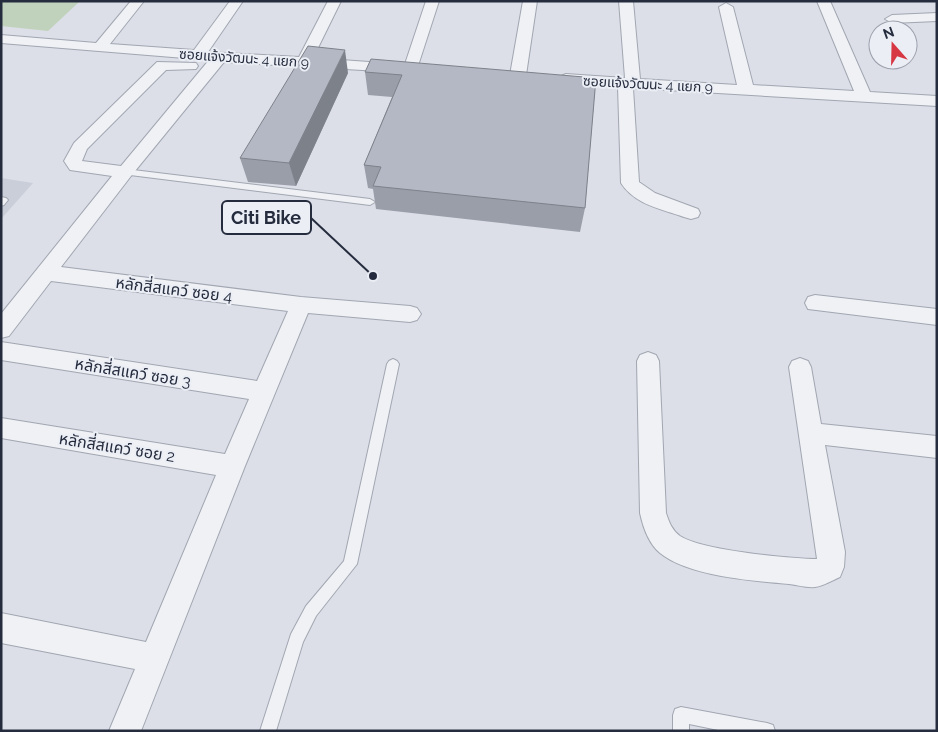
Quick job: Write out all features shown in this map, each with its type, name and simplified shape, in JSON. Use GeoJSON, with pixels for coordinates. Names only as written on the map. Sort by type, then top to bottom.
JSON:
{"type":"FeatureCollection","features":[{"type":"Feature","properties":{"kind":"street"},"geometry":{"type":"LineString","coordinates":[[101,46],[138,1]]}},
{"type":"Feature","properties":{"kind":"street"},"geometry":{"type":"LineString","coordinates":[[1,330],[125,172],[209,60],[237,1]]}},
{"type":"Feature","properties":{"kind":"street"},"geometry":{"type":"LineString","coordinates":[[304,62],[335,1]]}},
{"type":"Feature","properties":{"kind":"street"},"geometry":{"type":"LineString","coordinates":[[411,69],[433,1]]}},
{"type":"Feature","properties":{"kind":"street","name":"ซอยแจ้งวัฒนะ 4 แยก 9"},"geometry":{"type":"LineString","coordinates":[[530,1],[513,75],[937,101]]}},
{"type":"Feature","properties":{"kind":"street"},"geometry":{"type":"LineString","coordinates":[[626,1],[630,182],[638,192],[691,213]]}},
{"type":"Feature","properties":{"kind":"street"},"geometry":{"type":"LineString","coordinates":[[823,1],[865,98]]}},
{"type":"Feature","properties":{"kind":"street"},"geometry":{"type":"LineString","coordinates":[[924,1],[937,15]]}},
{"type":"Feature","properties":{"kind":"street"},"geometry":{"type":"LineString","coordinates":[[726,7],[746,90]]}},
{"type":"Feature","properties":{"kind":"street"},"geometry":{"type":"LineString","coordinates":[[892,19],[937,15]]}},
{"type":"Feature","properties":{"kind":"street","name":"ซอยแจ้งวัฒนะ 4 แยก 9"},"geometry":{"type":"LineString","coordinates":[[1,39],[101,46],[209,60],[304,62],[430,70]]}},
{"type":"Feature","properties":{"kind":"street"},"geometry":{"type":"LineString","coordinates":[[125,172],[76,166],[73,161],[80,147],[162,65],[209,60]]}},
{"type":"Feature","properties":{"kind":"street","name":"หลักสี่สแคว์ ซอย 4"},"geometry":{"type":"LineString","coordinates":[[47,273],[301,305],[410,314]]}},
{"type":"Feature","properties":{"kind":"street"},"geometry":{"type":"LineString","coordinates":[[815,303],[937,317]]}},
{"type":"Feature","properties":{"kind":"street"},"geometry":{"type":"LineString","coordinates":[[125,731],[232,466],[301,305]]}},
{"type":"Feature","properties":{"kind":"street","name":"หลักสี่สแคว์ ซอย 3"},"geometry":{"type":"LineString","coordinates":[[1,351],[264,392]]}},
{"type":"Feature","properties":{"kind":"street"},"geometry":{"type":"LineString","coordinates":[[648,361],[653,513],[658,529],[670,545],[702,559],[816,573],[830,567],[831,552],[800,366]]}},
{"type":"Feature","properties":{"kind":"street","name":"หลักสี่สแคว์ ซอย 2"},"geometry":{"type":"LineString","coordinates":[[1,428],[232,466]]}},
{"type":"Feature","properties":{"kind":"street"},"geometry":{"type":"LineString","coordinates":[[811,433],[937,447]]}},
{"type":"Feature","properties":{"kind":"street"},"geometry":{"type":"LineString","coordinates":[[1,628],[154,658]]}},
{"type":"Feature","properties":{"kind":"lane"},"geometry":{"type":"LineString","coordinates":[[125,172],[370,202]]}},
{"type":"Feature","properties":{"kind":"lane"},"geometry":{"type":"LineString","coordinates":[[268,731],[296,639],[311,611],[350,564],[393,364]]}},
{"type":"Feature","properties":{"kind":"lane"},"geometry":{"type":"LineString","coordinates":[[681,731],[681,715],[767,731]]}},
{"type":"Feature","properties":{"kind":"shaded area"},"geometry":{"type":"Polygon","coordinates":[[[1,178],[33,183],[1,219],[1,178]]]}},
{"type":"Feature","properties":{"kind":"green space"},"geometry":{"type":"Polygon","coordinates":[[[1,1],[80,1],[48,31],[1,26],[1,1]]]}},
{"type":"Feature","properties":{"kind":"building"},"geometry":{"type":"Polygon","coordinates":[[[308,46],[345,50],[289,163],[240,158],[308,46]]]}},
{"type":"Feature","properties":{"kind":"building"},"geometry":{"type":"Polygon","coordinates":[[[371,59],[596,78],[585,208],[373,186],[381,167],[364,165],[402,75],[365,72],[371,59]]]}},
{"type":"Feature","properties":{"kind":"place","name":"Citi Bike"},"geometry":{"type":"Point","coordinates":[373,276]}}]}
